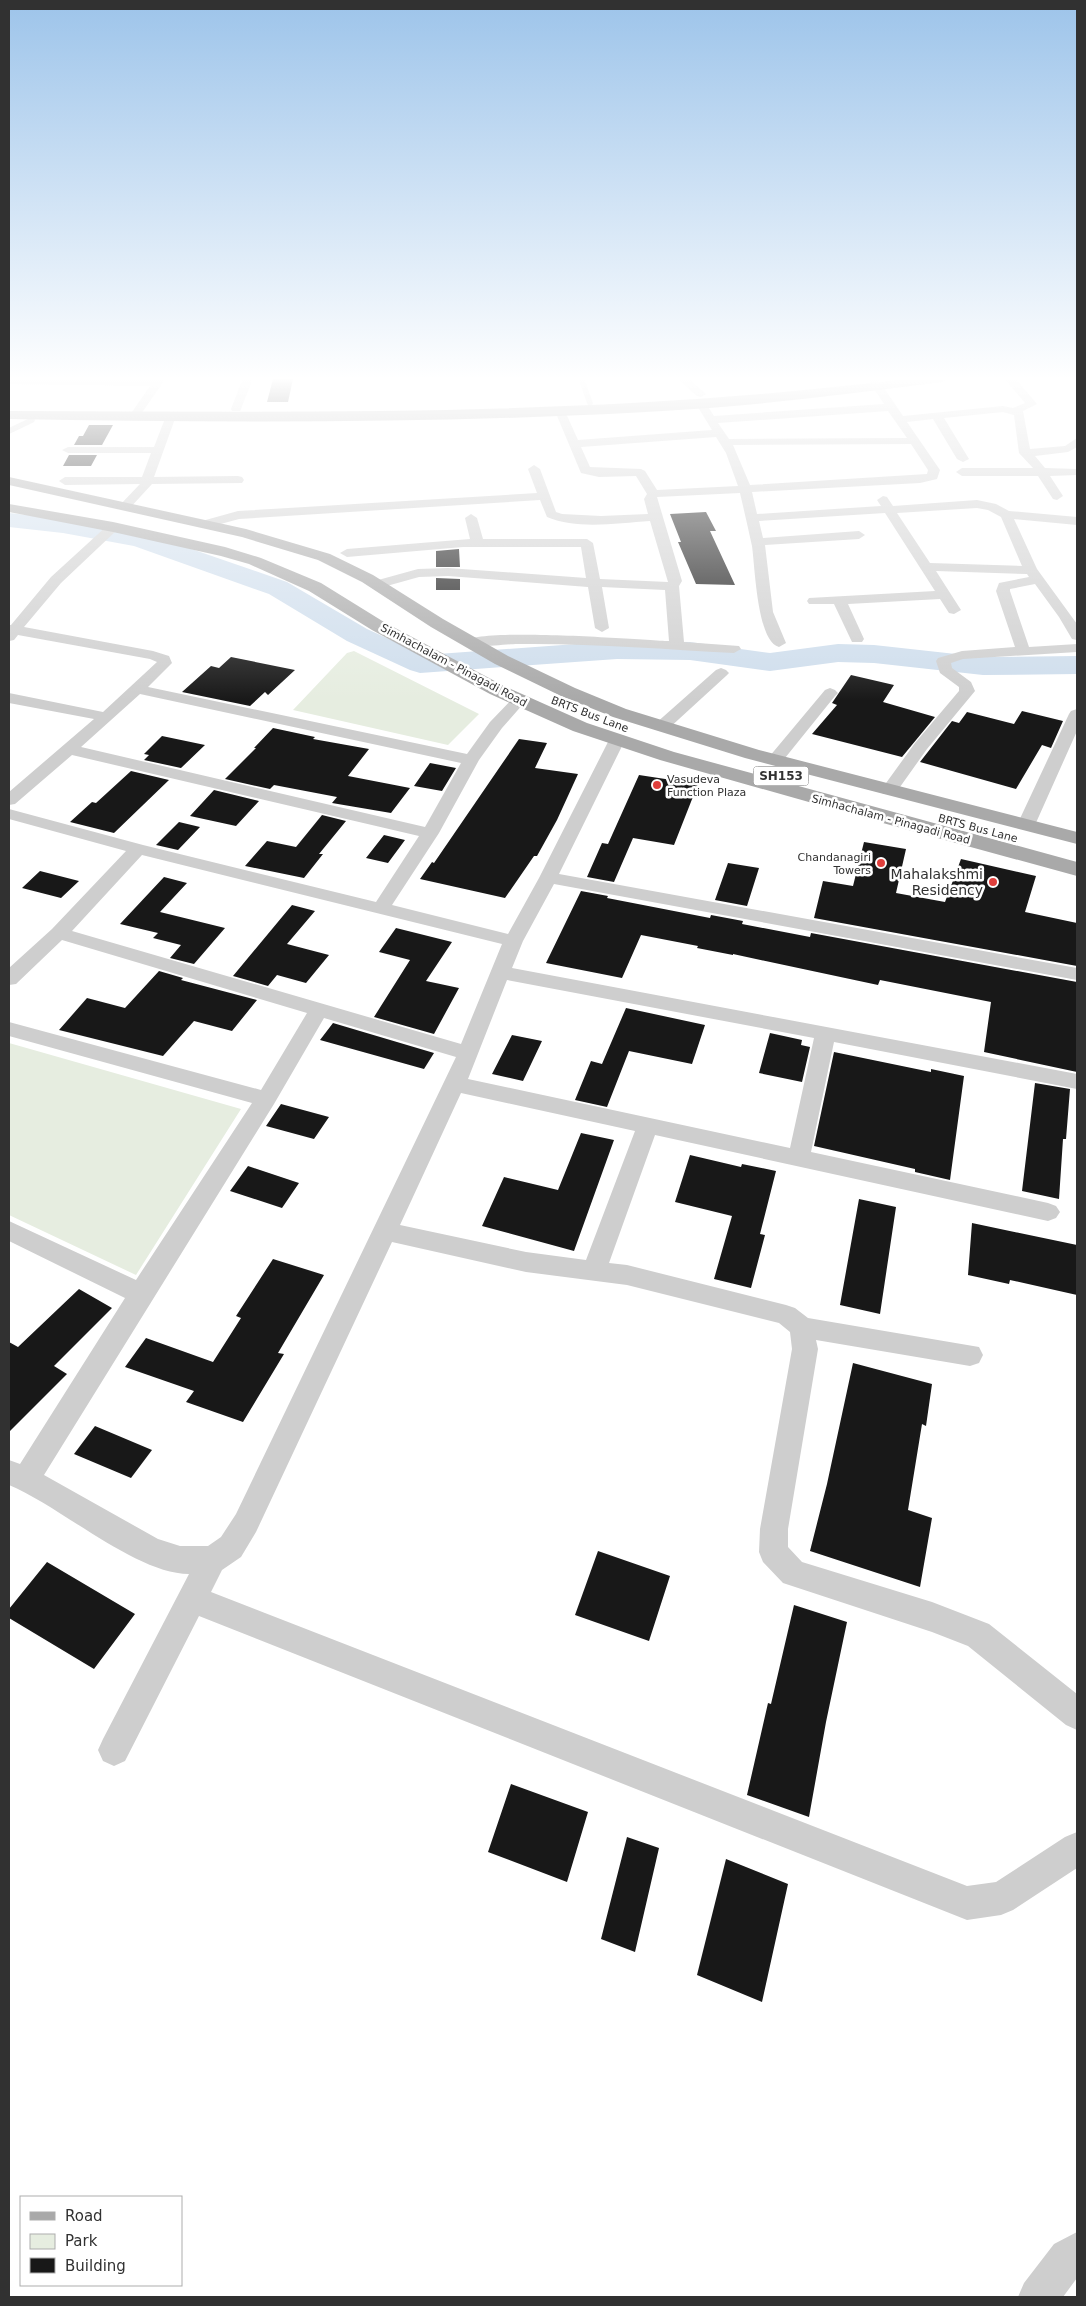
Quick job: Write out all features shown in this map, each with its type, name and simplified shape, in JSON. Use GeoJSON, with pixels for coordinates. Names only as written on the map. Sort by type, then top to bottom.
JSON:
{"type":"FeatureCollection","features":[{"type":"Feature","properties":{"kind":"main road","name":"Simhachalam - Pinagadi Road"},"geometry":{"type":"LineString","coordinates":[[30,486],[206,524],[328,558],[376,585],[469,643],[570,694],[660,727],[775,760],[1077,838]]}},
{"type":"Feature","properties":{"kind":"main road","name":"BRTS Bus Lane"},"geometry":{"type":"LineString","coordinates":[[9,492],[180,529],[278,558],[313,571],[493,673],[613,725],[703,754],[1077,853]]}},
{"type":"Feature","properties":{"kind":"main road","name":"Simhachalam - Pinagadi Road"},"geometry":{"type":"LineString","coordinates":[[9,508],[225,552],[256,561],[315,587],[455,668],[519,700],[580,727],[617,740],[890,819],[1077,869]]}},
{"type":"Feature","properties":{"kind":"street"},"geometry":{"type":"LineString","coordinates":[[125,506],[145,486]]}},
{"type":"Feature","properties":{"kind":"street"},"geometry":{"type":"LineString","coordinates":[[540,486],[551,514],[554,517],[586,519],[656,517]]}},
{"type":"Feature","properties":{"kind":"street"},"geometry":{"type":"LineString","coordinates":[[648,486],[653,494]]}},
{"type":"Feature","properties":{"kind":"street"},"geometry":{"type":"LineString","coordinates":[[653,494],[782,486]]}},
{"type":"Feature","properties":{"kind":"street"},"geometry":{"type":"LineString","coordinates":[[874,486],[954,610]]}},
{"type":"Feature","properties":{"kind":"street"},"geometry":{"type":"LineString","coordinates":[[1049,486],[1056,496]]}},
{"type":"Feature","properties":{"kind":"street"},"geometry":{"type":"LineString","coordinates":[[745,488],[757,542],[766,612],[779,644]]}},
{"type":"Feature","properties":{"kind":"street"},"geometry":{"type":"LineString","coordinates":[[653,494],[650,499],[675,581],[672,586],[677,646]]}},
{"type":"Feature","properties":{"kind":"street"},"geometry":{"type":"LineString","coordinates":[[206,524],[238,515],[544,496]]}},
{"type":"Feature","properties":{"kind":"street"},"geometry":{"type":"LineString","coordinates":[[752,518],[977,504],[992,507],[1006,515],[1077,520]]}},
{"type":"Feature","properties":{"kind":"street"},"geometry":{"type":"LineString","coordinates":[[1006,515],[1034,575],[1066,616],[1077,636]]}},
{"type":"Feature","properties":{"kind":"street"},"geometry":{"type":"LineString","coordinates":[[471,518],[477,543]]}},
{"type":"Feature","properties":{"kind":"street"},"geometry":{"type":"LineString","coordinates":[[586,519],[587,543],[602,628]]}},
{"type":"Feature","properties":{"kind":"street"},"geometry":{"type":"LineString","coordinates":[[12,632],[56,580],[113,528]]}},
{"type":"Feature","properties":{"kind":"street"},"geometry":{"type":"LineString","coordinates":[[757,542],[859,535]]}},
{"type":"Feature","properties":{"kind":"street"},"geometry":{"type":"LineString","coordinates":[[347,553],[477,543],[587,543]]}},
{"type":"Feature","properties":{"kind":"street"},"geometry":{"type":"LineString","coordinates":[[925,567],[1034,575]]}},
{"type":"Feature","properties":{"kind":"street"},"geometry":{"type":"LineString","coordinates":[[376,585],[418,573],[448,572],[594,583],[672,586]]}},
{"type":"Feature","properties":{"kind":"street"},"geometry":{"type":"LineString","coordinates":[[1023,650],[1003,591],[1004,586],[1034,575]]}},
{"type":"Feature","properties":{"kind":"street"},"geometry":{"type":"LineString","coordinates":[[814,601],[943,595]]}},
{"type":"Feature","properties":{"kind":"street"},"geometry":{"type":"LineString","coordinates":[[839,600],[858,639]]}},
{"type":"Feature","properties":{"kind":"street"},"geometry":{"type":"LineString","coordinates":[[9,800],[137,690],[165,663],[164,658],[12,632]]}},
{"type":"Feature","properties":{"kind":"street"},"geometry":{"type":"LineString","coordinates":[[469,643],[502,639],[553,638],[734,649]]}},
{"type":"Feature","properties":{"kind":"street"},"geometry":{"type":"LineString","coordinates":[[889,790],[921,746],[967,691],[966,685],[944,665],[962,655],[1077,648]]}},
{"type":"Feature","properties":{"kind":"street"},"geometry":{"type":"LineString","coordinates":[[660,727],[721,673]]}},
{"type":"Feature","properties":{"kind":"street"},"geometry":{"type":"LineString","coordinates":[[137,690],[471,760]]}},
{"type":"Feature","properties":{"kind":"street"},"geometry":{"type":"LineString","coordinates":[[775,760],[830,693]]}},
{"type":"Feature","properties":{"kind":"street"},"geometry":{"type":"LineString","coordinates":[[9,698],[106,717]]}},
{"type":"Feature","properties":{"kind":"street"},"geometry":{"type":"LineString","coordinates":[[380,908],[430,833],[471,760],[496,725],[519,700]]}},
{"type":"Feature","properties":{"kind":"street"},"geometry":{"type":"LineString","coordinates":[[1026,825],[1077,714]]}},
{"type":"Feature","properties":{"kind":"street"},"geometry":{"type":"LineString","coordinates":[[114,1750],[212,1560],[231,1547],[246,1523],[455,1084],[513,940],[548,878],[617,740]]}},
{"type":"Feature","properties":{"kind":"street"},"geometry":{"type":"LineString","coordinates":[[69,748],[430,833]]}},
{"type":"Feature","properties":{"kind":"street"},"geometry":{"type":"LineString","coordinates":[[9,814],[138,849],[513,940]]}},
{"type":"Feature","properties":{"kind":"street"},"geometry":{"type":"LineString","coordinates":[[9,979],[59,932],[138,849]]}},
{"type":"Feature","properties":{"kind":"street"},"geometry":{"type":"LineString","coordinates":[[548,878],[1077,974]]}},
{"type":"Feature","properties":{"kind":"street"},"geometry":{"type":"LineString","coordinates":[[59,932],[468,1052]]}},
{"type":"Feature","properties":{"kind":"street"},"geometry":{"type":"LineString","coordinates":[[501,972],[1077,1081]]}},
{"type":"Feature","properties":{"kind":"street"},"geometry":{"type":"LineString","coordinates":[[212,1560],[180,1560],[151,1551],[17,1475],[141,1294],[266,1099],[318,1009]]}},
{"type":"Feature","properties":{"kind":"street"},"geometry":{"type":"LineString","coordinates":[[9,1029],[266,1099]]}},
{"type":"Feature","properties":{"kind":"street"},"geometry":{"type":"LineString","coordinates":[[799,1158],[825,1033]]}},
{"type":"Feature","properties":{"kind":"street"},"geometry":{"type":"LineString","coordinates":[[455,1084],[1048,1212]]}},
{"type":"Feature","properties":{"kind":"street"},"geometry":{"type":"LineString","coordinates":[[594,1271],[648,1125]]}},
{"type":"Feature","properties":{"kind":"street"},"geometry":{"type":"LineString","coordinates":[[9,1230],[141,1294]]}},
{"type":"Feature","properties":{"kind":"street"},"geometry":{"type":"LineString","coordinates":[[385,1231],[526,1262],[627,1275],[786,1315],[802,1327],[970,1355]]}},
{"type":"Feature","properties":{"kind":"street"},"geometry":{"type":"LineString","coordinates":[[802,1327],[805,1348],[774,1529],[773,1552],[793,1573],[932,1616],[978,1636],[1077,1714]]}},
{"type":"Feature","properties":{"kind":"street"},"geometry":{"type":"LineString","coordinates":[[192,1599],[967,1903],[1001,1898],[1077,1849]]}},
{"type":"Feature","properties":{"kind":"street"},"geometry":{"type":"LineString","coordinates":[[1038,2297],[1068,2258],[1077,2252]]}},
{"type":"Feature","properties":{"kind":"green space"},"geometry":{"type":"Polygon","coordinates":[[[354,651],[479,714],[448,745],[293,710],[347,653],[354,651]]]}},
{"type":"Feature","properties":{"kind":"green space"},"geometry":{"type":"Polygon","coordinates":[[[9,1043],[241,1109],[136,1275],[9,1215],[9,1043]]]}},
{"type":"Feature","properties":{"kind":"building"},"geometry":{"type":"Polygon","coordinates":[[[706,512],[716,531],[710,531],[735,585],[696,584],[678,542],[681,542],[670,514],[706,512]]]}},
{"type":"Feature","properties":{"kind":"building"},"geometry":{"type":"Polygon","coordinates":[[[459,549],[460,567],[436,567],[436,551],[459,549]]]}},
{"type":"Feature","properties":{"kind":"building"},"geometry":{"type":"Polygon","coordinates":[[[436,578],[460,579],[460,590],[436,590],[436,578]]]}},
{"type":"Feature","properties":{"kind":"building"},"geometry":{"type":"Polygon","coordinates":[[[231,657],[295,670],[268,695],[265,692],[250,706],[182,692],[211,666],[219,668],[231,657]]]}},
{"type":"Feature","properties":{"kind":"building"},"geometry":{"type":"Polygon","coordinates":[[[851,675],[894,685],[883,702],[935,717],[902,757],[812,734],[837,705],[832,703],[851,675]]]}},
{"type":"Feature","properties":{"kind":"building"},"geometry":{"type":"Polygon","coordinates":[[[1022,711],[1063,721],[1051,748],[1042,745],[1016,789],[920,762],[952,721],[959,723],[967,712],[1014,724],[1022,711]]]}},
{"type":"Feature","properties":{"kind":"building"},"geometry":{"type":"Polygon","coordinates":[[[273,728],[315,737],[313,739],[369,749],[348,776],[410,788],[391,813],[332,803],[337,797],[274,785],[270,789],[225,779],[273,728]]]}},
{"type":"Feature","properties":{"kind":"building"},"geometry":{"type":"Polygon","coordinates":[[[162,736],[205,745],[181,768],[144,760],[149,755],[144,754],[162,736]]]}},
{"type":"Feature","properties":{"kind":"building"},"geometry":{"type":"Polygon","coordinates":[[[519,739],[547,743],[535,768],[578,774],[557,820],[537,856],[534,856],[505,898],[420,879],[432,862],[434,863],[519,739]]]}},
{"type":"Feature","properties":{"kind":"building"},"geometry":{"type":"Polygon","coordinates":[[[430,763],[456,768],[442,791],[414,786],[430,763]]]}},
{"type":"Feature","properties":{"kind":"building"},"geometry":{"type":"Polygon","coordinates":[[[131,771],[169,780],[114,833],[70,822],[92,802],[96,803],[131,771]]]}},
{"type":"Feature","properties":{"kind":"building"},"geometry":{"type":"Polygon","coordinates":[[[639,775],[698,784],[674,845],[633,838],[614,882],[587,877],[602,843],[608,844],[639,775]]]}},
{"type":"Feature","properties":{"kind":"building"},"geometry":{"type":"Polygon","coordinates":[[[214,790],[259,801],[236,826],[190,816],[214,790]]]}},
{"type":"Feature","properties":{"kind":"building"},"geometry":{"type":"Polygon","coordinates":[[[322,815],[346,821],[319,854],[323,854],[304,878],[245,866],[267,841],[296,847],[322,815]]]}},
{"type":"Feature","properties":{"kind":"building"},"geometry":{"type":"Polygon","coordinates":[[[179,822],[200,827],[178,850],[156,845],[179,822]]]}},
{"type":"Feature","properties":{"kind":"building"},"geometry":{"type":"Polygon","coordinates":[[[384,835],[405,840],[388,863],[366,858],[384,835]]]}},
{"type":"Feature","properties":{"kind":"building"},"geometry":{"type":"Polygon","coordinates":[[[864,842],[906,849],[896,893],[945,902],[961,859],[1036,876],[1025,912],[1077,923],[1077,966],[814,918],[823,881],[853,886],[864,842]]]}},
{"type":"Feature","properties":{"kind":"building"},"geometry":{"type":"Polygon","coordinates":[[[728,863],[759,868],[747,906],[715,900],[728,863]]]}},
{"type":"Feature","properties":{"kind":"building"},"geometry":{"type":"Polygon","coordinates":[[[40,871],[79,881],[61,898],[22,888],[40,871]]]}},
{"type":"Feature","properties":{"kind":"building"},"geometry":{"type":"Polygon","coordinates":[[[164,877],[187,883],[160,912],[225,928],[194,964],[170,958],[181,945],[153,938],[158,933],[120,924],[164,877]]]}},
{"type":"Feature","properties":{"kind":"building"},"geometry":{"type":"Polygon","coordinates":[[[581,891],[608,896],[607,898],[710,918],[711,915],[743,921],[742,924],[810,937],[811,933],[1077,982],[1077,1072],[984,1052],[991,1002],[880,980],[878,985],[641,935],[622,978],[546,963],[581,891]]]}},
{"type":"Feature","properties":{"kind":"building"},"geometry":{"type":"Polygon","coordinates":[[[292,905],[315,911],[287,944],[329,955],[306,983],[277,975],[268,986],[233,976],[292,905]]]}},
{"type":"Feature","properties":{"kind":"building"},"geometry":{"type":"Polygon","coordinates":[[[396,928],[452,942],[426,981],[459,988],[434,1034],[374,1017],[410,960],[379,952],[396,928]]]}},
{"type":"Feature","properties":{"kind":"building"},"geometry":{"type":"Polygon","coordinates":[[[159,971],[183,978],[181,980],[257,1000],[232,1031],[194,1021],[163,1056],[59,1030],[87,998],[125,1008],[159,971]]]}},
{"type":"Feature","properties":{"kind":"building"},"geometry":{"type":"Polygon","coordinates":[[[626,1008],[705,1025],[692,1064],[629,1051],[607,1107],[575,1100],[591,1061],[602,1064],[626,1008]]]}},
{"type":"Feature","properties":{"kind":"building"},"geometry":{"type":"Polygon","coordinates":[[[333,1023],[434,1053],[424,1069],[320,1040],[333,1023]]]}},
{"type":"Feature","properties":{"kind":"building"},"geometry":{"type":"Polygon","coordinates":[[[770,1033],[802,1040],[801,1045],[810,1047],[802,1082],[759,1073],[770,1033]]]}},
{"type":"Feature","properties":{"kind":"building"},"geometry":{"type":"Polygon","coordinates":[[[512,1035],[542,1041],[523,1081],[492,1074],[512,1035]]]}},
{"type":"Feature","properties":{"kind":"building"},"geometry":{"type":"Polygon","coordinates":[[[834,1052],[931,1072],[931,1069],[964,1076],[950,1180],[915,1172],[915,1169],[814,1146],[834,1052]]]}},
{"type":"Feature","properties":{"kind":"building"},"geometry":{"type":"Polygon","coordinates":[[[1035,1083],[1070,1089],[1066,1139],[1063,1139],[1059,1199],[1022,1191],[1035,1083]]]}},
{"type":"Feature","properties":{"kind":"building"},"geometry":{"type":"Polygon","coordinates":[[[281,1104],[329,1117],[314,1139],[266,1126],[281,1104]]]}},
{"type":"Feature","properties":{"kind":"building"},"geometry":{"type":"Polygon","coordinates":[[[581,1133],[614,1140],[574,1251],[482,1226],[504,1177],[558,1190],[581,1133]]]}},
{"type":"Feature","properties":{"kind":"building"},"geometry":{"type":"Polygon","coordinates":[[[690,1155],[741,1167],[742,1164],[776,1171],[760,1234],[765,1235],[751,1288],[714,1279],[732,1216],[675,1202],[690,1155]]]}},
{"type":"Feature","properties":{"kind":"building"},"geometry":{"type":"Polygon","coordinates":[[[248,1166],[299,1183],[282,1208],[230,1191],[248,1166]]]}},
{"type":"Feature","properties":{"kind":"building"},"geometry":{"type":"Polygon","coordinates":[[[859,1199],[896,1207],[880,1314],[840,1305],[859,1199]]]}},
{"type":"Feature","properties":{"kind":"building"},"geometry":{"type":"Polygon","coordinates":[[[972,1223],[1077,1245],[1077,1295],[1010,1280],[1009,1284],[968,1275],[972,1223]]]}},
{"type":"Feature","properties":{"kind":"building"},"geometry":{"type":"Polygon","coordinates":[[[273,1259],[324,1275],[278,1353],[284,1354],[243,1422],[186,1402],[194,1391],[125,1367],[146,1338],[213,1362],[241,1318],[236,1316],[273,1259]]]}},
{"type":"Feature","properties":{"kind":"building"},"geometry":{"type":"Polygon","coordinates":[[[79,1289],[112,1308],[54,1366],[67,1374],[9,1432],[9,1342],[18,1347],[79,1289]]]}},
{"type":"Feature","properties":{"kind":"building"},"geometry":{"type":"Polygon","coordinates":[[[853,1363],[932,1384],[926,1426],[922,1424],[908,1510],[932,1518],[920,1587],[810,1551],[827,1484],[853,1363]]]}},
{"type":"Feature","properties":{"kind":"building"},"geometry":{"type":"Polygon","coordinates":[[[95,1426],[152,1450],[131,1478],[74,1454],[95,1426]]]}},
{"type":"Feature","properties":{"kind":"building"},"geometry":{"type":"Polygon","coordinates":[[[598,1551],[670,1576],[649,1641],[575,1615],[598,1551]]]}},
{"type":"Feature","properties":{"kind":"building"},"geometry":{"type":"Polygon","coordinates":[[[47,1562],[135,1614],[94,1669],[9,1618],[9,1609],[47,1562]]]}},
{"type":"Feature","properties":{"kind":"building"},"geometry":{"type":"Polygon","coordinates":[[[794,1605],[847,1622],[809,1817],[747,1795],[768,1703],[771,1704],[794,1605]]]}},
{"type":"Feature","properties":{"kind":"building"},"geometry":{"type":"Polygon","coordinates":[[[511,1784],[588,1812],[567,1882],[488,1852],[511,1784]]]}},
{"type":"Feature","properties":{"kind":"building"},"geometry":{"type":"Polygon","coordinates":[[[627,1837],[659,1848],[635,1952],[601,1939],[627,1837]]]}},
{"type":"Feature","properties":{"kind":"building"},"geometry":{"type":"Polygon","coordinates":[[[726,1859],[788,1884],[762,2002],[697,1975],[726,1859]]]}},
{"type":"Feature","properties":{"kind":"waterway"},"geometry":{"type":"LineString","coordinates":[[9,520],[63,526],[139,539],[278,588],[357,635],[420,664],[617,650],[690,651],[770,662],[838,653],[874,654],[983,666],[1077,665]]}},
{"type":"Feature","properties":{"kind":"place","name":"Vasudeva Function Plaza"},"geometry":{"type":"Point","coordinates":[657,785]}},
{"type":"Feature","properties":{"kind":"place","name":"Chandanagiri Towers"},"geometry":{"type":"Point","coordinates":[881,863]}},
{"type":"Feature","properties":{"kind":"place","name":"Mahalakshmi Residency"},"geometry":{"type":"Point","coordinates":[993,882]}}]}
